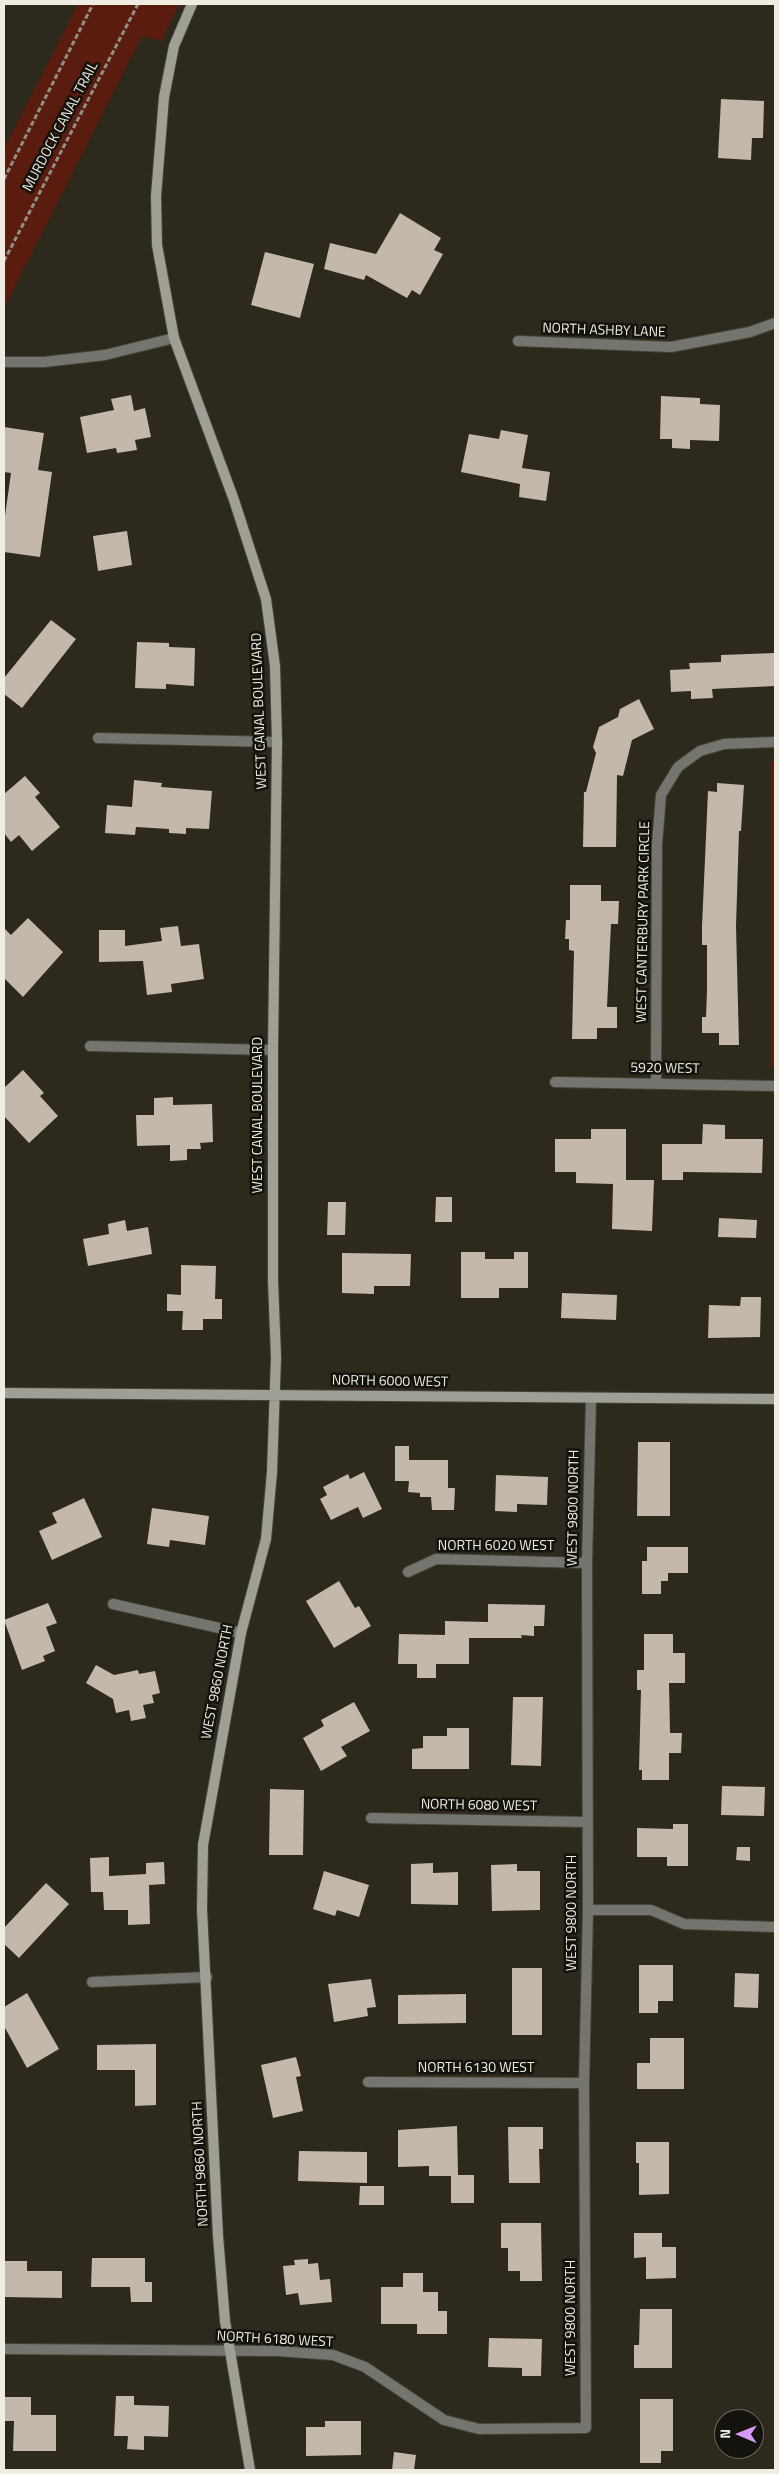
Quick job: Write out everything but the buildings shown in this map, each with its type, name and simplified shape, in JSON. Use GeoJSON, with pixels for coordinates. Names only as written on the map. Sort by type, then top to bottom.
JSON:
{"type":"FeatureCollection","features":[{"type":"Feature","properties":{"kind":"street","name":"WEST CANAL BOULEVARD"},"geometry":{"type":"LineString","coordinates":[[192,4],[174,46],[163,106],[156,196],[157,245],[174,338],[234,500],[266,598],[275,666],[277,742],[273,1050],[273,1281],[276,1357],[274,1394]]}},
{"type":"Feature","properties":{"kind":"street","name":"NORTH ASHBY LANE"},"geometry":{"type":"LineString","coordinates":[[518,341],[671,347],[750,332],[775,323]]}},
{"type":"Feature","properties":{"kind":"street"},"geometry":{"type":"LineString","coordinates":[[4,362],[44,362],[104,355],[174,338]]}},
{"type":"Feature","properties":{"kind":"street"},"geometry":{"type":"LineString","coordinates":[[98,738],[277,742]]}},
{"type":"Feature","properties":{"kind":"street","name":"WEST CANTERBURY PARK CIRCLE"},"geometry":{"type":"LineString","coordinates":[[656,1082],[657,844],[661,795],[678,768],[700,750],[724,744],[775,742]]}},
{"type":"Feature","properties":{"kind":"street"},"geometry":{"type":"LineString","coordinates":[[90,1046],[273,1050]]}},
{"type":"Feature","properties":{"kind":"street","name":"5920 WEST"},"geometry":{"type":"LineString","coordinates":[[555,1082],[656,1082],[775,1086]]}},
{"type":"Feature","properties":{"kind":"street","name":"NORTH 6000 WEST"},"geometry":{"type":"LineString","coordinates":[[4,1393],[775,1399]]}},
{"type":"Feature","properties":{"kind":"street","name":"WEST 9860 NORTH"},"geometry":{"type":"LineString","coordinates":[[207,1977],[202,1909],[203,1845],[241,1632],[266,1540],[272,1472],[274,1394]]}},
{"type":"Feature","properties":{"kind":"street","name":"WEST 9800 NORTH"},"geometry":{"type":"LineString","coordinates":[[586,2428],[584,2083],[588,1910],[586,1822],[587,1563],[591,1398]]}},
{"type":"Feature","properties":{"kind":"street","name":"NORTH 6020 WEST"},"geometry":{"type":"LineString","coordinates":[[408,1572],[436,1559],[587,1563]]}},
{"type":"Feature","properties":{"kind":"street"},"geometry":{"type":"LineString","coordinates":[[113,1604],[241,1632]]}},
{"type":"Feature","properties":{"kind":"street","name":"NORTH 6080 WEST"},"geometry":{"type":"LineString","coordinates":[[371,1818],[586,1822]]}},
{"type":"Feature","properties":{"kind":"street"},"geometry":{"type":"LineString","coordinates":[[588,1910],[652,1910],[684,1924],[775,1927]]}},
{"type":"Feature","properties":{"kind":"street"},"geometry":{"type":"LineString","coordinates":[[92,1982],[207,1977]]}},
{"type":"Feature","properties":{"kind":"street","name":"NORTH 9860 NORTH"},"geometry":{"type":"LineString","coordinates":[[207,1977],[218,2236],[225,2321],[230,2350]]}},
{"type":"Feature","properties":{"kind":"street","name":"NORTH 6130 WEST"},"geometry":{"type":"LineString","coordinates":[[368,2082],[584,2083]]}},
{"type":"Feature","properties":{"kind":"street","name":"NORTH 6180 WEST"},"geometry":{"type":"LineString","coordinates":[[4,2349],[230,2350],[333,2355],[365,2367],[444,2420],[479,2429],[586,2428]]}},
{"type":"Feature","properties":{"kind":"street"},"geometry":{"type":"LineString","coordinates":[[230,2350],[250,2470]]}},
{"type":"Feature","properties":{"kind":"path","name":"MURDOCK CANAL TRAIL"},"geometry":{"type":"LineString","coordinates":[[4,179],[93,4]]}},
{"type":"Feature","properties":{"kind":"path","name":"MURDOCK CANAL TRAIL"},"geometry":{"type":"LineString","coordinates":[[4,261],[138,4]]}},
{"type":"Feature","properties":{"kind":"shaded area"},"geometry":{"type":"Polygon","coordinates":[[[78,4],[179,4],[162,41],[142,36],[4,308],[4,149],[78,4]]]}},
{"type":"Feature","properties":{"kind":"shaded area"},"geometry":{"type":"Polygon","coordinates":[[[771,762],[775,762],[775,1068],[771,1067],[771,762]]]}}]}
